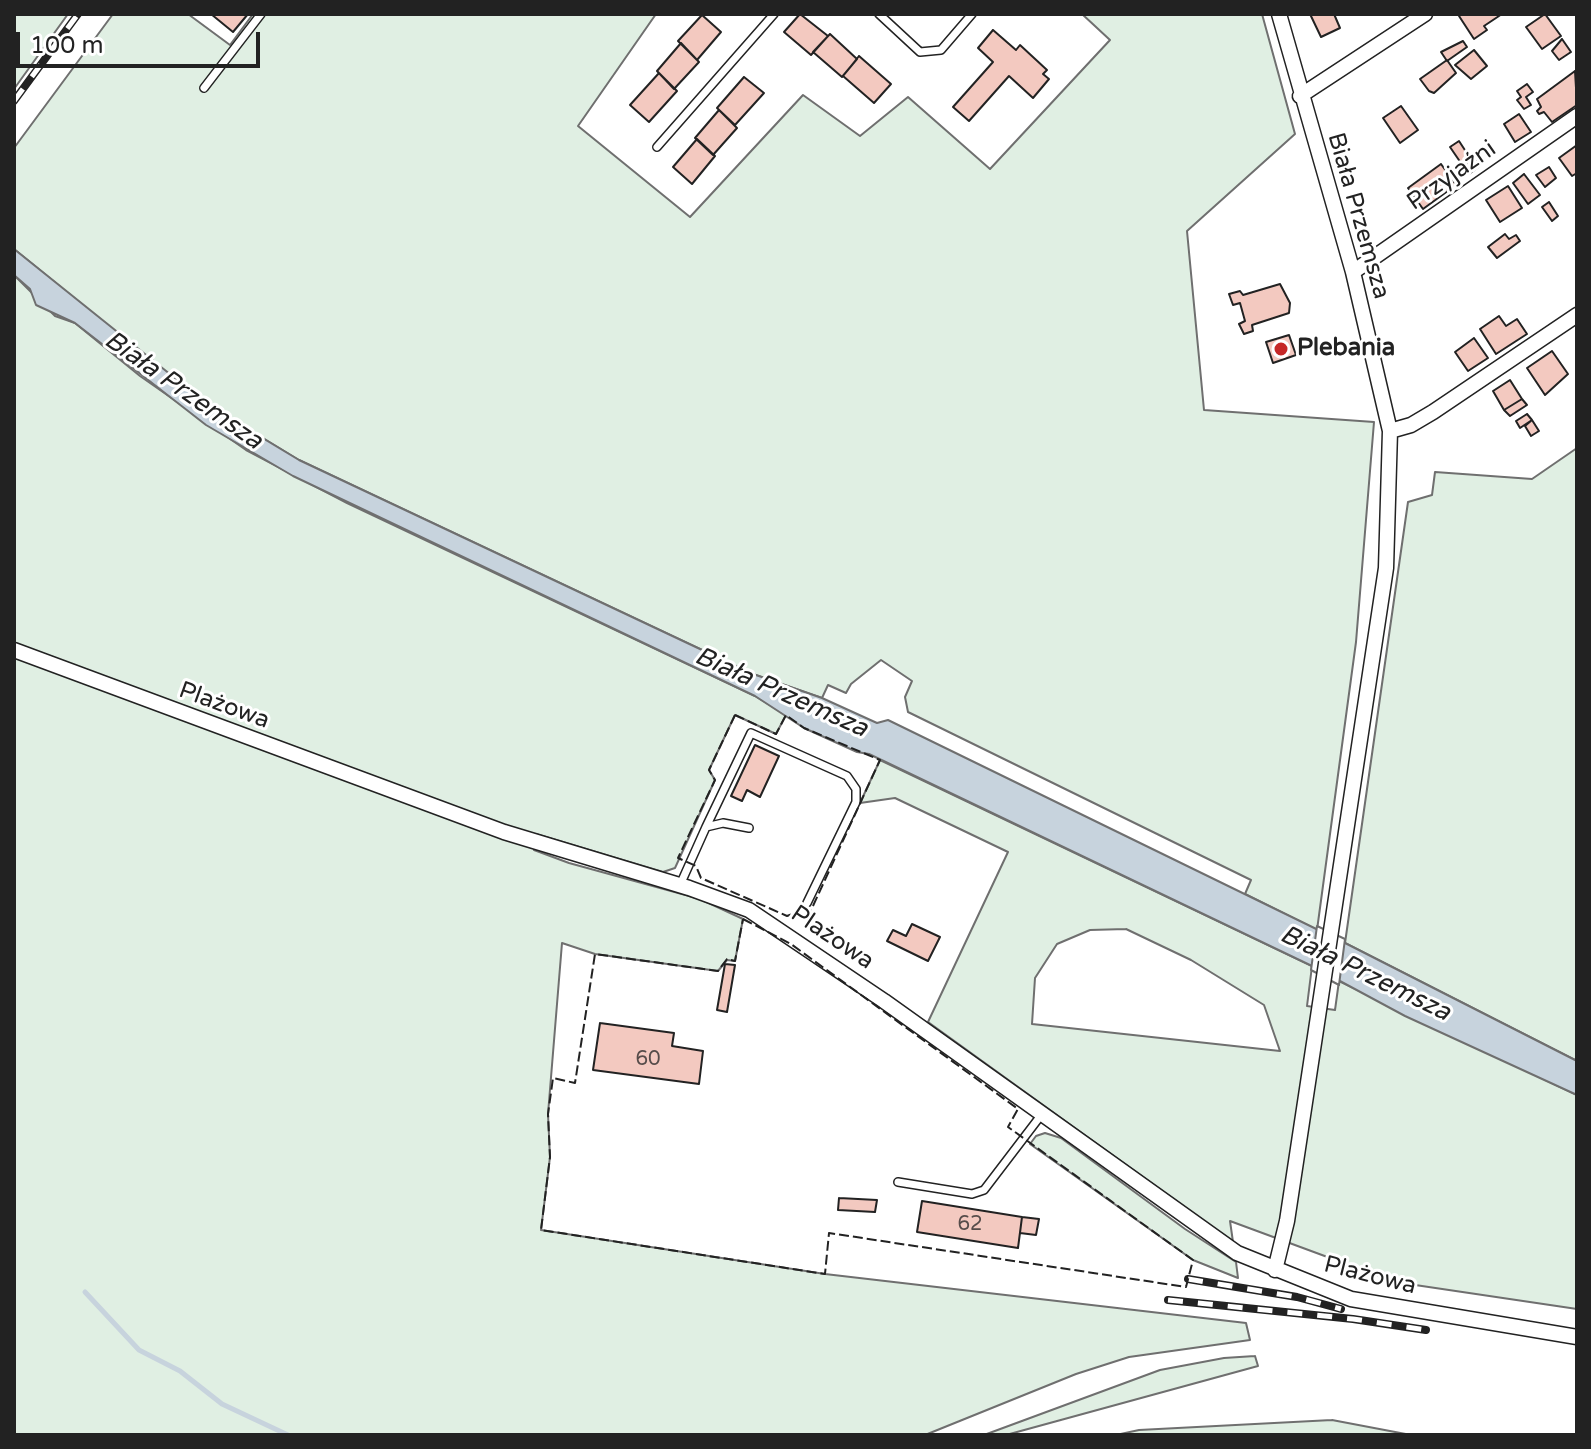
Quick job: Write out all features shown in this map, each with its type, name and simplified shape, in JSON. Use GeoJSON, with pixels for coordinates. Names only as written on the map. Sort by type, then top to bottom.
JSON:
{"type":"FeatureCollection","features":[{"type":"Feature","properties":{"kind":"street","name":"Biała Przemsza"},"geometry":{"type":"LineString","coordinates":[[1275,1270],[1287,1221],[1386,568],[1390,431],[1353,272],[1300,96],[1279,14]]}},
{"type":"Feature","properties":{"kind":"street"},"geometry":{"type":"LineString","coordinates":[[1300,96],[1425,14]]}},
{"type":"Feature","properties":{"kind":"street","name":"Przyjaźni"},"geometry":{"type":"LineString","coordinates":[[1353,272],[1577,116]]}},
{"type":"Feature","properties":{"kind":"street"},"geometry":{"type":"LineString","coordinates":[[1390,431],[1411,425],[1433,412],[1577,315]]}},
{"type":"Feature","properties":{"kind":"street","name":"Plażowa"},"geometry":{"type":"LineString","coordinates":[[14,650],[504,832],[680,885],[749,910],[781,929],[1237,1253],[1275,1270],[1351,1299],[1577,1337]]}},
{"type":"Feature","properties":{"kind":"lane"},"geometry":{"type":"LineString","coordinates":[[204,88],[261,14]]}},
{"type":"Feature","properties":{"kind":"lane"},"geometry":{"type":"LineString","coordinates":[[657,147],[774,14]]}},
{"type":"Feature","properties":{"kind":"lane"},"geometry":{"type":"LineString","coordinates":[[879,14],[920,52],[941,50],[972,14]]}},
{"type":"Feature","properties":{"kind":"lane"},"geometry":{"type":"LineString","coordinates":[[680,885],[751,733],[847,776],[856,789],[856,802],[807,903]]}},
{"type":"Feature","properties":{"kind":"lane"},"geometry":{"type":"LineString","coordinates":[[706,827],[723,823],[749,828]]}},
{"type":"Feature","properties":{"kind":"lane"},"geometry":{"type":"LineString","coordinates":[[898,1182],[972,1194],[984,1190],[1042,1114]]}},
{"type":"Feature","properties":{"kind":"green space"},"geometry":{"type":"Polygon","coordinates":[[[14,14],[68,14],[14,89],[14,14]]]}},
{"type":"Feature","properties":{"kind":"green space"},"geometry":{"type":"Polygon","coordinates":[[[113,14],[188,14],[230,45],[253,14],[656,14],[578,126],[690,217],[803,95],[860,136],[908,97],[990,169],[1110,40],[1082,14],[1262,14],[1295,134],[1187,231],[1204,410],[1374,422],[1356,642],[1317,930],[1245,894],[1251,880],[908,712],[905,697],[912,681],[881,660],[851,684],[846,693],[828,685],[822,698],[753,674],[299,460],[212,407],[160,368],[14,249],[14,148],[113,14]]]}},
{"type":"Feature","properties":{"kind":"green space"},"geometry":{"type":"Polygon","coordinates":[[[14,275],[55,316],[75,323],[140,376],[246,450],[347,503],[755,696],[786,715],[776,734],[735,715],[709,770],[715,780],[675,868],[663,872],[536,834],[534,850],[569,863],[700,899],[743,919],[735,961],[727,960],[718,971],[595,954],[562,943],[548,1114],[550,1157],[541,1230],[825,1274],[1246,1323],[1250,1340],[1129,1357],[1076,1374],[925,1435],[14,1435],[14,275]]]}},
{"type":"Feature","properties":{"kind":"green space"},"geometry":{"type":"Polygon","coordinates":[[[1577,448],[1577,1061],[1345,943],[1408,502],[1432,495],[1435,472],[1532,479],[1577,448]]]}},
{"type":"Feature","properties":{"kind":"green space"},"geometry":{"type":"Polygon","coordinates":[[[880,760],[1312,966],[1307,1006],[1335,1010],[1339,981],[1577,1095],[1577,1309],[1395,1282],[1230,1221],[1233,1242],[928,1022],[1008,852],[895,798],[860,803],[880,760]],[[1126,929],[1090,930],[1057,944],[1035,978],[1032,1024],[1280,1051],[1264,1005],[1191,960],[1126,929]]]}},
{"type":"Feature","properties":{"kind":"green space"},"geometry":{"type":"Polygon","coordinates":[[[1045,1133],[1061,1138],[1185,1229],[1236,1262],[1238,1278],[1193,1260],[1030,1144],[1036,1136],[1045,1133]]]}},
{"type":"Feature","properties":{"kind":"green space"},"geometry":{"type":"Polygon","coordinates":[[[1255,1356],[1258,1366],[1006,1435],[984,1435],[1160,1370],[1224,1358],[1255,1356]]]}},
{"type":"Feature","properties":{"kind":"green space"},"geometry":{"type":"Polygon","coordinates":[[[1332,1420],[1411,1435],[1116,1435],[1139,1430],[1332,1420]]]}},
{"type":"Feature","properties":{"kind":"water"},"geometry":{"type":"Polygon","coordinates":[[[14,249],[211,407],[299,460],[753,674],[822,698],[877,723],[888,720],[1345,943],[1577,1061],[1577,1095],[1405,1016],[1312,966],[869,754],[857,752],[804,728],[755,696],[293,476],[206,425],[75,323],[36,305],[30,289],[14,275],[14,249]]]}},
{"type":"Feature","properties":{"kind":"pier"},"geometry":{"type":"Polygon","coordinates":[[[1317,926],[1345,939],[1339,985],[1311,970],[1317,926]]]}},
{"type":"Feature","properties":{"kind":"building"},"geometry":{"type":"Polygon","coordinates":[[[211,14],[248,14],[233,32],[211,14]]]}},
{"type":"Feature","properties":{"kind":"building"},"geometry":{"type":"Polygon","coordinates":[[[800,14],[828,36],[811,55],[784,32],[800,14]]]}},
{"type":"Feature","properties":{"kind":"building"},"geometry":{"type":"Polygon","coordinates":[[[1310,14],[1334,14],[1340,28],[1321,37],[1310,14]]]}},
{"type":"Feature","properties":{"kind":"building"},"geometry":{"type":"Polygon","coordinates":[[[1502,14],[1484,26],[1487,30],[1474,39],[1459,16],[1502,14]]]}},
{"type":"Feature","properties":{"kind":"building"},"geometry":{"type":"Polygon","coordinates":[[[1545,14],[1561,36],[1542,49],[1526,27],[1545,14]]]}},
{"type":"Feature","properties":{"kind":"building"},"geometry":{"type":"Polygon","coordinates":[[[702,15],[721,32],[697,60],[678,41],[702,15]]]}},
{"type":"Feature","properties":{"kind":"building"},"geometry":{"type":"Polygon","coordinates":[[[993,30],[1016,50],[1020,45],[1047,70],[1043,74],[1049,79],[1033,98],[1009,76],[969,121],[953,107],[993,62],[978,48],[993,30]]]}},
{"type":"Feature","properties":{"kind":"building"},"geometry":{"type":"Polygon","coordinates":[[[830,34],[857,59],[842,77],[813,52],[830,34]]]}},
{"type":"Feature","properties":{"kind":"building"},"geometry":{"type":"Polygon","coordinates":[[[1562,39],[1571,52],[1559,60],[1552,51],[1562,39]]]}},
{"type":"Feature","properties":{"kind":"building"},"geometry":{"type":"Polygon","coordinates":[[[1463,41],[1467,47],[1447,61],[1441,52],[1463,41]]]}},
{"type":"Feature","properties":{"kind":"building"},"geometry":{"type":"Polygon","coordinates":[[[681,43],[699,62],[674,89],[657,71],[681,43]]]}},
{"type":"Feature","properties":{"kind":"building"},"geometry":{"type":"Polygon","coordinates":[[[1474,50],[1487,66],[1471,79],[1455,65],[1474,50]]]}},
{"type":"Feature","properties":{"kind":"building"},"geometry":{"type":"Polygon","coordinates":[[[859,56],[891,84],[874,103],[843,76],[859,56]]]}},
{"type":"Feature","properties":{"kind":"building"},"geometry":{"type":"Polygon","coordinates":[[[1447,60],[1456,73],[1434,93],[1429,91],[1420,79],[1447,60]]]}},
{"type":"Feature","properties":{"kind":"building"},"geometry":{"type":"Polygon","coordinates":[[[1575,71],[1577,105],[1552,122],[1544,112],[1539,114],[1537,111],[1541,107],[1537,99],[1575,71]]]}},
{"type":"Feature","properties":{"kind":"building"},"geometry":{"type":"Polygon","coordinates":[[[659,73],[677,91],[649,122],[630,105],[659,73]]]}},
{"type":"Feature","properties":{"kind":"building"},"geometry":{"type":"Polygon","coordinates":[[[744,77],[764,93],[735,125],[717,108],[744,77]]]}},
{"type":"Feature","properties":{"kind":"building"},"geometry":{"type":"Polygon","coordinates":[[[1527,84],[1533,92],[1526,97],[1531,105],[1524,109],[1517,100],[1521,97],[1517,91],[1527,84]]]}},
{"type":"Feature","properties":{"kind":"building"},"geometry":{"type":"Polygon","coordinates":[[[1401,106],[1418,130],[1400,143],[1383,118],[1401,106]]]}},
{"type":"Feature","properties":{"kind":"building"},"geometry":{"type":"Polygon","coordinates":[[[719,110],[737,128],[713,155],[695,138],[719,110]]]}},
{"type":"Feature","properties":{"kind":"building"},"geometry":{"type":"Polygon","coordinates":[[[1519,114],[1531,132],[1515,142],[1504,124],[1519,114]]]}},
{"type":"Feature","properties":{"kind":"building"},"geometry":{"type":"Polygon","coordinates":[[[697,139],[715,156],[692,184],[673,167],[697,139]]]}},
{"type":"Feature","properties":{"kind":"building"},"geometry":{"type":"Polygon","coordinates":[[[1459,141],[1472,161],[1463,166],[1450,147],[1459,141]]]}},
{"type":"Feature","properties":{"kind":"building"},"geometry":{"type":"Polygon","coordinates":[[[1577,145],[1577,173],[1572,176],[1559,158],[1577,145]]]}},
{"type":"Feature","properties":{"kind":"building"},"geometry":{"type":"Polygon","coordinates":[[[1474,159],[1480,166],[1469,174],[1463,167],[1474,159]]]}},
{"type":"Feature","properties":{"kind":"building"},"geometry":{"type":"Polygon","coordinates":[[[1441,164],[1456,185],[1423,209],[1408,188],[1441,164]]]}},
{"type":"Feature","properties":{"kind":"building"},"geometry":{"type":"Polygon","coordinates":[[[1549,167],[1556,178],[1545,187],[1536,175],[1549,167]]]}},
{"type":"Feature","properties":{"kind":"building"},"geometry":{"type":"Polygon","coordinates":[[[1524,174],[1540,195],[1528,204],[1513,183],[1524,174]]]}},
{"type":"Feature","properties":{"kind":"building"},"geometry":{"type":"Polygon","coordinates":[[[1508,186],[1522,208],[1500,222],[1486,200],[1508,186]]]}},
{"type":"Feature","properties":{"kind":"building"},"geometry":{"type":"Polygon","coordinates":[[[1549,202],[1558,216],[1552,221],[1542,207],[1549,202]]]}},
{"type":"Feature","properties":{"kind":"building"},"geometry":{"type":"Polygon","coordinates":[[[1505,234],[1509,239],[1516,235],[1520,241],[1497,258],[1488,247],[1505,234]]]}},
{"type":"Feature","properties":{"kind":"building"},"geometry":{"type":"Polygon","coordinates":[[[1280,284],[1290,303],[1289,313],[1252,325],[1253,331],[1244,334],[1239,324],[1245,321],[1240,303],[1233,305],[1229,294],[1240,291],[1243,295],[1280,284]]]}},
{"type":"Feature","properties":{"kind":"building"},"geometry":{"type":"Polygon","coordinates":[[[1499,316],[1506,326],[1517,319],[1527,334],[1496,354],[1480,329],[1499,316]]]}},
{"type":"Feature","properties":{"kind":"building","name":"Plebania"},"geometry":{"type":"Polygon","coordinates":[[[1289,335],[1296,355],[1273,363],[1266,342],[1289,335]]]}},
{"type":"Feature","properties":{"kind":"building"},"geometry":{"type":"Polygon","coordinates":[[[1474,338],[1488,358],[1468,371],[1455,352],[1474,338]]]}},
{"type":"Feature","properties":{"kind":"building"},"geometry":{"type":"Polygon","coordinates":[[[1552,351],[1568,374],[1545,395],[1527,368],[1552,351]]]}},
{"type":"Feature","properties":{"kind":"building"},"geometry":{"type":"Polygon","coordinates":[[[1510,380],[1522,399],[1504,410],[1493,391],[1510,380]]]}},
{"type":"Feature","properties":{"kind":"building"},"geometry":{"type":"Polygon","coordinates":[[[1522,399],[1527,405],[1510,416],[1504,410],[1522,399]]]}},
{"type":"Feature","properties":{"kind":"building"},"geometry":{"type":"Polygon","coordinates":[[[1527,414],[1532,420],[1520,428],[1516,421],[1527,414]]]}},
{"type":"Feature","properties":{"kind":"building"},"geometry":{"type":"Polygon","coordinates":[[[1532,420],[1539,431],[1531,436],[1525,426],[1532,420]]]}},
{"type":"Feature","properties":{"kind":"building"},"geometry":{"type":"Polygon","coordinates":[[[755,745],[779,756],[760,797],[747,790],[742,801],[731,796],[755,745]]]}},
{"type":"Feature","properties":{"kind":"building"},"geometry":{"type":"Polygon","coordinates":[[[912,924],[940,937],[928,961],[887,941],[893,930],[906,936],[912,924]]]}},
{"type":"Feature","properties":{"kind":"building"},"geometry":{"type":"Polygon","coordinates":[[[725,964],[735,965],[727,1012],[717,1010],[725,964]]]}},
{"type":"Feature","properties":{"kind":"building"},"geometry":{"type":"Polygon","coordinates":[[[600,1023],[674,1033],[672,1046],[703,1051],[699,1084],[593,1070],[600,1023]]]}},
{"type":"Feature","properties":{"kind":"building"},"geometry":{"type":"Polygon","coordinates":[[[839,1198],[877,1200],[875,1212],[838,1210],[839,1198]]]}},
{"type":"Feature","properties":{"kind":"building"},"geometry":{"type":"Polygon","coordinates":[[[922,1201],[1022,1217],[1018,1248],[917,1232],[922,1201]]]}},
{"type":"Feature","properties":{"kind":"building"},"geometry":{"type":"Polygon","coordinates":[[[1022,1217],[1039,1219],[1036,1235],[1020,1233],[1022,1217]]]}},
{"type":"Feature","properties":{"kind":"waterway"},"geometry":{"type":"LineString","coordinates":[[85,1292],[139,1350],[180,1371],[222,1404],[288,1435]]}},
{"type":"Feature","properties":{"kind":"railway"},"geometry":{"type":"LineString","coordinates":[[14,101],[78,14]]}},
{"type":"Feature","properties":{"kind":"railway"},"geometry":{"type":"LineString","coordinates":[[1188,1279],[1297,1297],[1341,1309]]}},
{"type":"Feature","properties":{"kind":"railway"},"geometry":{"type":"LineString","coordinates":[[1168,1300],[1353,1319],[1426,1330]]}},
{"type":"Feature","properties":{"kind":"fence"},"geometry":{"type":"LineString","coordinates":[[735,715],[776,734],[786,715],[804,728],[880,760],[807,919],[795,913],[787,916],[701,878],[696,866],[678,858],[715,780],[709,770],[735,715]]}},
{"type":"Feature","properties":{"kind":"fence"},"geometry":{"type":"LineString","coordinates":[[743,919],[791,944],[1018,1109],[1008,1127],[1193,1260],[1186,1287],[829,1233],[825,1274],[541,1230],[550,1157],[548,1114],[553,1078],[575,1083],[595,954],[718,971],[727,959],[735,961],[743,919]]}},
{"type":"Feature","properties":{"kind":"place","name":"Plebania"},"geometry":{"type":"Point","coordinates":[1281,349]}}]}
